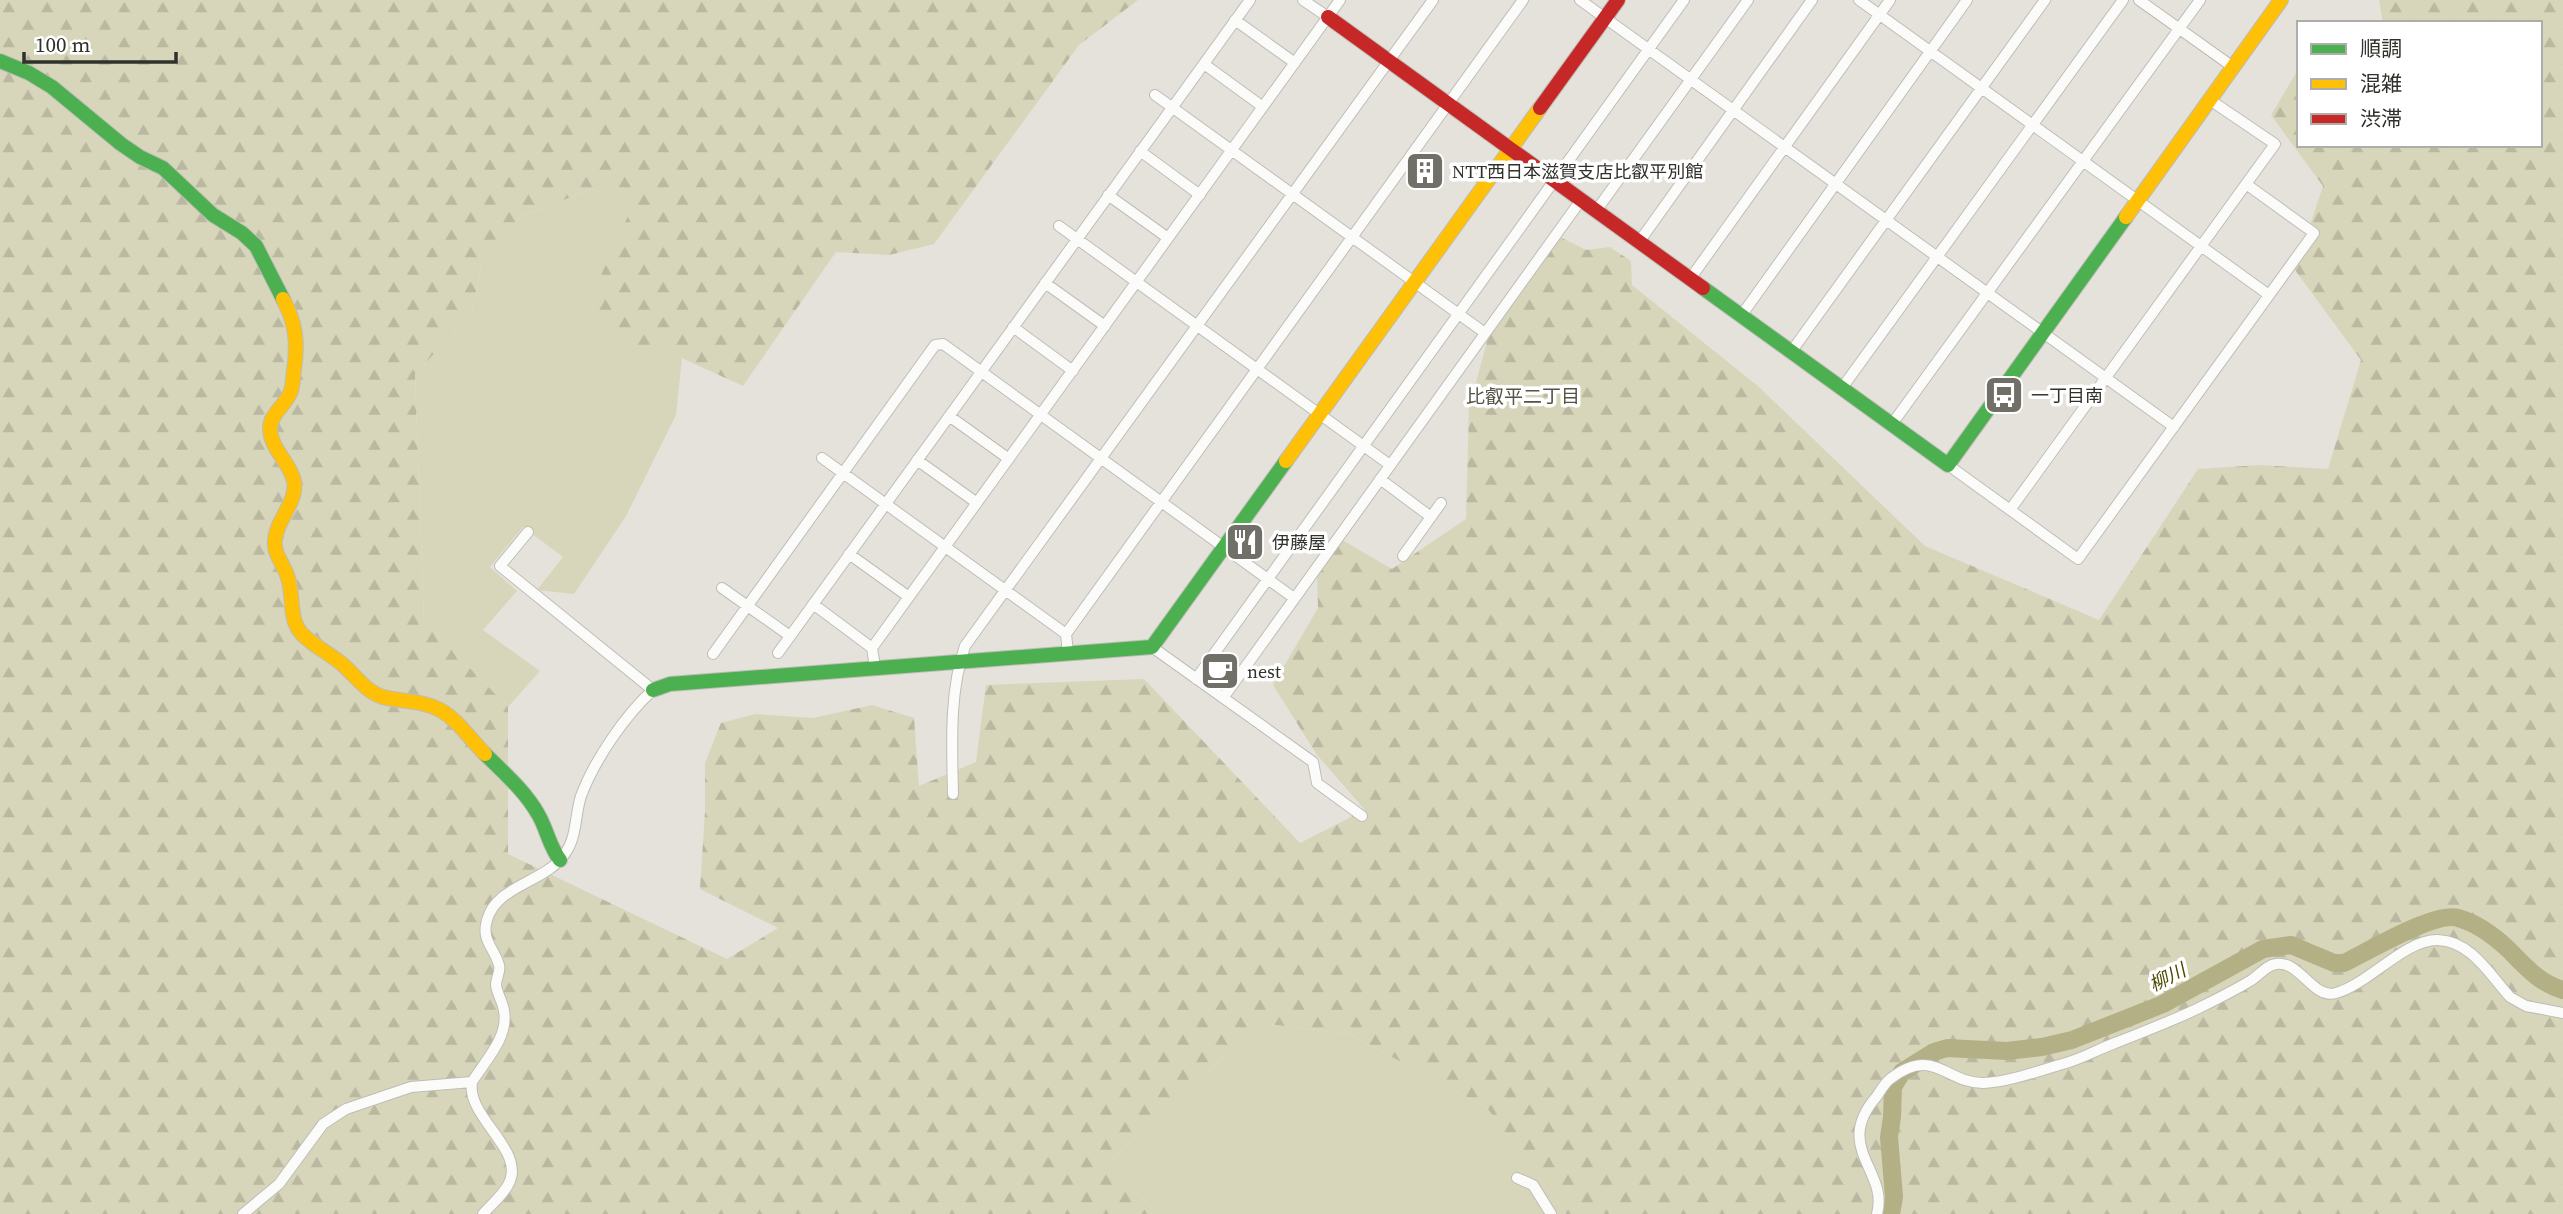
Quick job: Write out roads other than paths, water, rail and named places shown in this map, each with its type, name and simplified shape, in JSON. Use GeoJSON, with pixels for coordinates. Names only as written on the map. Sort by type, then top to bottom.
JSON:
{"type":"FeatureCollection","features":[{"type":"Feature","properties":{"kind":"street"},"geometry":{"type":"LineString","coordinates":[[778,653],[1250,0]]}},
{"type":"Feature","properties":{"kind":"street"},"geometry":{"type":"LineString","coordinates":[[1303,0],[2078,559],[2314,233],[2246,184]]}},
{"type":"Feature","properties":{"kind":"street"},"geometry":{"type":"LineString","coordinates":[[872,648],[1340,0]]}},
{"type":"Feature","properties":{"kind":"street"},"geometry":{"type":"LineString","coordinates":[[953,794],[952,732],[960,661],[965,646],[1433,0]]}},
{"type":"Feature","properties":{"kind":"street"},"geometry":{"type":"LineString","coordinates":[[1068,653],[1066,634],[1523,0]]}},
{"type":"Feature","properties":{"kind":"street"},"geometry":{"type":"LineString","coordinates":[[1580,0],[2174,427]]}},
{"type":"Feature","properties":{"kind":"street"},"geometry":{"type":"LineString","coordinates":[[1152,647],[1618,0]]}},
{"type":"Feature","properties":{"kind":"street"},"geometry":{"type":"LineString","coordinates":[[1196,678],[1684,0]]}},
{"type":"Feature","properties":{"kind":"street"},"geometry":{"type":"LineString","coordinates":[[1596,211],[1748,0]]}},
{"type":"Feature","properties":{"kind":"street"},"geometry":{"type":"LineString","coordinates":[[1639,242],[1812,0]]}},
{"type":"Feature","properties":{"kind":"street"},"geometry":{"type":"LineString","coordinates":[[1859,0],[2269,296]]}},
{"type":"Feature","properties":{"kind":"street"},"geometry":{"type":"LineString","coordinates":[[1690,278],[1890,0]]}},
{"type":"Feature","properties":{"kind":"street"},"geometry":{"type":"LineString","coordinates":[[1741,316],[1968,0]]}},
{"type":"Feature","properties":{"kind":"street"},"geometry":{"type":"LineString","coordinates":[[1791,352],[2045,0]]}},
{"type":"Feature","properties":{"kind":"street"},"geometry":{"type":"LineString","coordinates":[[1842,388],[2123,0]]}},
{"type":"Feature","properties":{"kind":"street"},"geometry":{"type":"LineString","coordinates":[[2139,0],[2233,67]]}},
{"type":"Feature","properties":{"kind":"street"},"geometry":{"type":"LineString","coordinates":[[1892,424],[2200,0]]}},
{"type":"Feature","properties":{"kind":"street"},"geometry":{"type":"LineString","coordinates":[[1948,465],[2281,0]]}},
{"type":"Feature","properties":{"kind":"street"},"geometry":{"type":"LineString","coordinates":[[1235,20],[1295,63]]}},
{"type":"Feature","properties":{"kind":"street"},"geometry":{"type":"LineString","coordinates":[[0,61],[29,73],[52,87],[121,144],[139,157],[163,168],[213,215],[242,233],[256,246],[291,313],[297,335],[291,392],[271,422],[270,430],[275,447],[293,475],[295,484],[294,493],[275,533],[274,543],[288,576],[294,621],[303,635],[341,663],[372,692],[384,697],[433,706],[453,720],[538,813],[551,849],[560,860]]}},
{"type":"Feature","properties":{"kind":"street"},"geometry":{"type":"LineString","coordinates":[[1204,64],[1264,107]]}},
{"type":"Feature","properties":{"kind":"street"},"geometry":{"type":"LineString","coordinates":[[1155,95],[1485,333]]}},
{"type":"Feature","properties":{"kind":"street"},"geometry":{"type":"LineString","coordinates":[[2010,510],[2275,144],[2210,100]]}},
{"type":"Feature","properties":{"kind":"street"},"geometry":{"type":"LineString","coordinates":[[1140,151],[1200,195]]}},
{"type":"Feature","properties":{"kind":"street"},"geometry":{"type":"LineString","coordinates":[[1108,195],[1168,238]]}},
{"type":"Feature","properties":{"kind":"street"},"geometry":{"type":"LineString","coordinates":[[1223,698],[1580,200]]}},
{"type":"Feature","properties":{"kind":"street"},"geometry":{"type":"LineString","coordinates":[[1059,226],[1390,465]]}},
{"type":"Feature","properties":{"kind":"street"},"geometry":{"type":"LineString","coordinates":[[1045,283],[1105,326]]}},
{"type":"Feature","properties":{"kind":"street"},"geometry":{"type":"LineString","coordinates":[[1013,327],[1073,371]]}},
{"type":"Feature","properties":{"kind":"street"},"geometry":{"type":"LineString","coordinates":[[713,654],[935,345],[943,344],[1294,598]]}},
{"type":"Feature","properties":{"kind":"street"},"geometry":{"type":"LineString","coordinates":[[949,416],[1009,459]]}},
{"type":"Feature","properties":{"kind":"street"},"geometry":{"type":"LineString","coordinates":[[822,458],[1066,634]]}},
{"type":"Feature","properties":{"kind":"street"},"geometry":{"type":"LineString","coordinates":[[917,460],[977,503]]}},
{"type":"Feature","properties":{"kind":"street"},"geometry":{"type":"LineString","coordinates":[[1380,479],[1431,517]]}},
{"type":"Feature","properties":{"kind":"street"},"geometry":{"type":"LineString","coordinates":[[1402,556],[1441,503]]}},
{"type":"Feature","properties":{"kind":"street"},"geometry":{"type":"LineString","coordinates":[[528,532],[500,566],[653,691]]}},
{"type":"Feature","properties":{"kind":"street"},"geometry":{"type":"LineString","coordinates":[[849,554],[909,597]]}},
{"type":"Feature","properties":{"kind":"street"},"geometry":{"type":"LineString","coordinates":[[722,588],[790,636]]}},
{"type":"Feature","properties":{"kind":"street"},"geometry":{"type":"LineString","coordinates":[[813,604],[872,648],[875,667]]}},
{"type":"Feature","properties":{"kind":"street"},"geometry":{"type":"LineString","coordinates":[[482,1214],[510,1183],[512,1164],[474,1102],[472,1082],[490,1056],[505,1023],[504,1010],[496,989],[499,965],[485,934],[491,908],[497,900],[547,872],[560,860],[570,846],[577,810],[592,773],[614,736],[653,691],[670,684],[1152,647],[1313,762],[1317,783],[1362,816]]}},
{"type":"Feature","properties":{"kind":"street"},"geometry":{"type":"LineString","coordinates":[[1877,1214],[1878,1195],[1859,1146],[1861,1122],[1865,1110],[1882,1087],[1911,1067],[1932,1065],[1969,1080],[1990,1082],[2069,1062],[2169,1022],[2252,980],[2276,964],[2283,964],[2296,971],[2323,992],[2335,994],[2352,987],[2416,944],[2430,940],[2446,941],[2464,947],[2517,1002],[2563,1013]]}},
{"type":"Feature","properties":{"kind":"street"},"geometry":{"type":"LineString","coordinates":[[243,1214],[279,1184],[323,1124],[346,1109],[411,1087],[472,1082]]}},
{"type":"Feature","properties":{"kind":"street"},"geometry":{"type":"LineString","coordinates":[[1517,1178],[1534,1185],[1551,1214]]}},
{"type":"Feature","properties":{"kind":"waterway","name":"柳川"},"geometry":{"type":"LineString","coordinates":[[1891,1214],[1894,1197],[1889,1137],[1893,1087],[1902,1072],[1934,1052],[1947,1048],[2007,1051],[2072,1040],[2163,1004],[2263,949],[2291,945],[2334,963],[2344,963],[2418,926],[2447,917],[2465,920],[2485,931],[2540,978],[2563,990]]}},
{"type":"Feature","properties":{"kind":"place","name":"NTT西日本滋賀支店比叡平別館"},"geometry":{"type":"Point","coordinates":[1425,171]}},
{"type":"Feature","properties":{"kind":"place","name":"一丁目南"},"geometry":{"type":"Point","coordinates":[2004,395]}},
{"type":"Feature","properties":{"kind":"place","name":"伊藤屋"},"geometry":{"type":"Point","coordinates":[1245,542]}},
{"type":"Feature","properties":{"kind":"place","name":"nest"},"geometry":{"type":"Point","coordinates":[1220,671]}},
{"type":"Feature","properties":{"kind":"district","name":"比叡平二丁目"},"geometry":{"type":"Point","coordinates":[1523,396]}}]}
